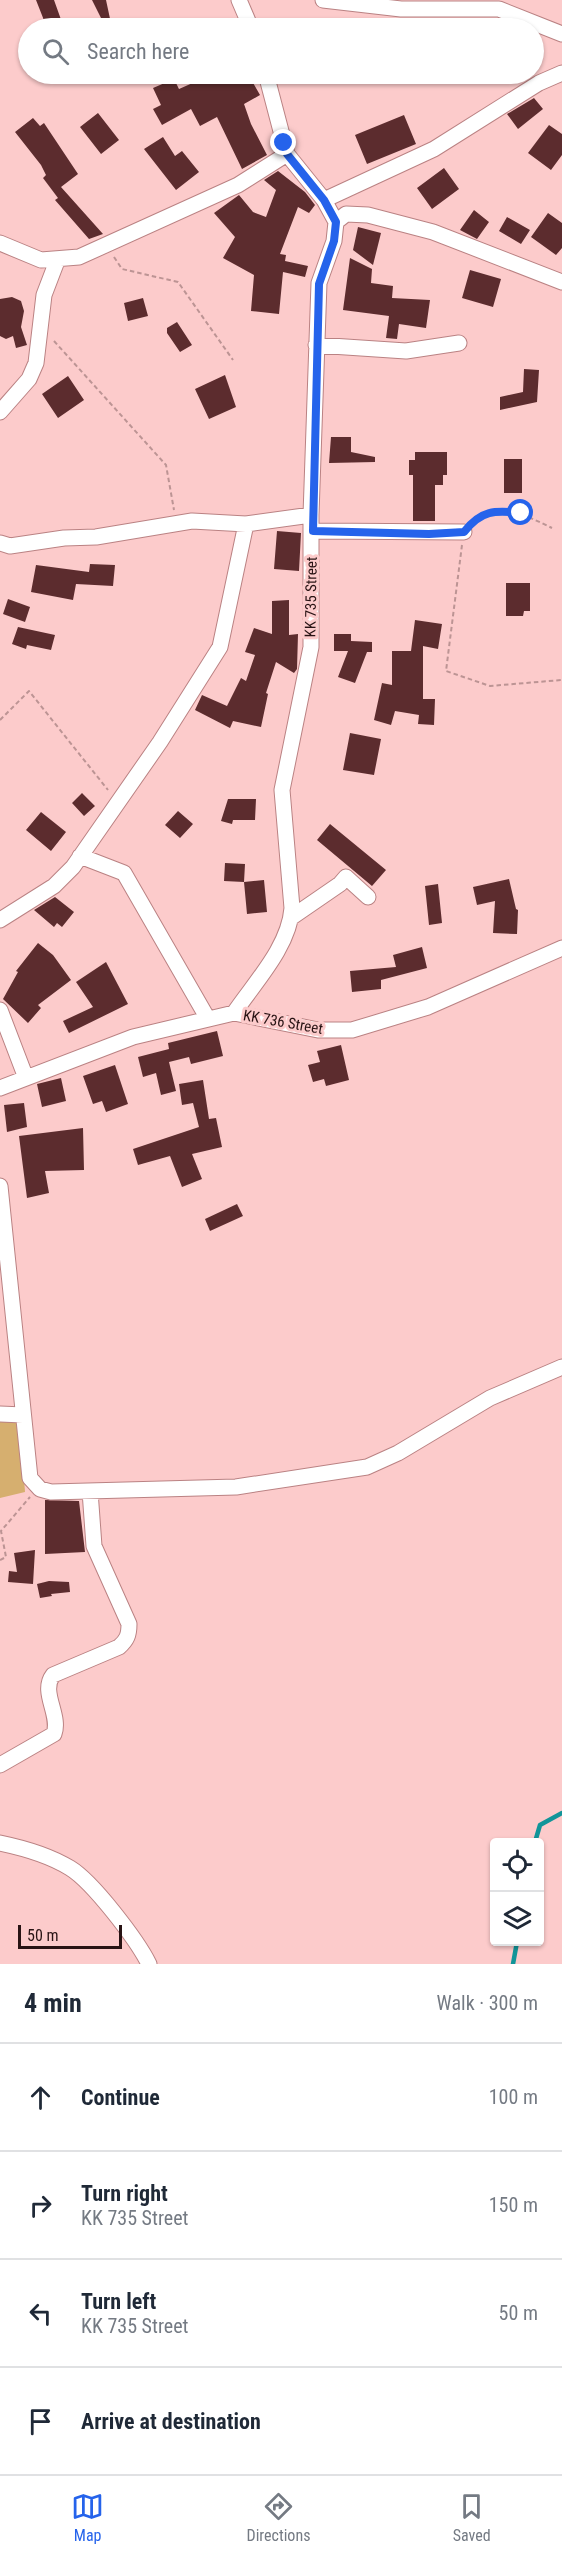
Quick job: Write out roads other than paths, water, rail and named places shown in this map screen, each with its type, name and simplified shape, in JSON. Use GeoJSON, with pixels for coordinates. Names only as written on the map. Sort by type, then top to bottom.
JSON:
{"type":"FeatureCollection","features":[{"type":"Feature","properties":{"kind":"street"},"geometry":{"type":"LineString","coordinates":[[239,0],[247,18]]}},
{"type":"Feature","properties":{"kind":"street"},"geometry":{"type":"LineString","coordinates":[[323,0],[401,9],[499,9],[522,18]]}},
{"type":"Feature","properties":{"kind":"street"},"geometry":{"type":"LineString","coordinates":[[544,27],[562,34]]}},
{"type":"Feature","properties":{"kind":"street"},"geometry":{"type":"LineString","coordinates":[[544,81],[562,73]]}},
{"type":"Feature","properties":{"kind":"street"},"geometry":{"type":"LineString","coordinates":[[269,84],[287,154],[324,200],[336,222],[346,214],[379,218],[433,232],[562,282]]}},
{"type":"Feature","properties":{"kind":"street"},"geometry":{"type":"LineString","coordinates":[[324,200],[404,165],[537,84]]}},
{"type":"Feature","properties":{"kind":"street"},"geometry":{"type":"LineString","coordinates":[[0,243],[41,260],[57,261],[79,257],[238,185],[287,154]]}},
{"type":"Feature","properties":{"kind":"street","name":"KK 735 Street"},"geometry":{"type":"LineString","coordinates":[[234,1013],[283,941],[291,917],[282,790],[311,647],[313,531],[311,515],[319,284],[334,241],[336,222]]}},
{"type":"Feature","properties":{"kind":"street"},"geometry":{"type":"LineString","coordinates":[[0,412],[29,378],[36,363],[42,328],[44,295],[57,261]]}},
{"type":"Feature","properties":{"kind":"street"},"geometry":{"type":"LineString","coordinates":[[316,345],[406,351],[459,343]]}},
{"type":"Feature","properties":{"kind":"street"},"geometry":{"type":"LineString","coordinates":[[0,543],[10,546],[64,538],[96,537],[192,521],[246,524],[311,515]]}},
{"type":"Feature","properties":{"kind":"street"},"geometry":{"type":"LineString","coordinates":[[0,920],[54,886],[80,856],[160,742],[220,647],[246,524]]}},
{"type":"Feature","properties":{"kind":"street"},"geometry":{"type":"LineString","coordinates":[[313,531],[429,534],[464,532]]}},
{"type":"Feature","properties":{"kind":"street"},"geometry":{"type":"LineString","coordinates":[[80,856],[124,873],[208,1019]]}},
{"type":"Feature","properties":{"kind":"street"},"geometry":{"type":"LineString","coordinates":[[291,917],[340,884],[346,877],[368,897]]}},
{"type":"Feature","properties":{"kind":"street","name":"KK 736 Street"},"geometry":{"type":"LineString","coordinates":[[0,1088],[133,1037],[234,1013],[318,1030],[352,1030],[428,1007],[562,948]]}},
{"type":"Feature","properties":{"kind":"street"},"geometry":{"type":"LineString","coordinates":[[0,1010],[26,1078]]}},
{"type":"Feature","properties":{"kind":"street"},"geometry":{"type":"LineString","coordinates":[[0,1186],[23,1415],[32,1480],[40,1489],[51,1492],[236,1487],[367,1467],[398,1453],[490,1398],[562,1366]]}},
{"type":"Feature","properties":{"kind":"street"},"geometry":{"type":"LineString","coordinates":[[0,1414],[23,1415]]}},
{"type":"Feature","properties":{"kind":"street"},"geometry":{"type":"LineString","coordinates":[[0,1765],[54,1734],[57,1723],[48,1686],[53,1675],[119,1647],[126,1641],[129,1633],[129,1624],[94,1546],[90,1491]]}},
{"type":"Feature","properties":{"kind":"street"},"geometry":{"type":"LineString","coordinates":[[0,1843],[23,1848],[70,1868],[121,1921],[149,1964]]}},
{"type":"Feature","properties":{"kind":"waterway"},"geometry":{"type":"LineString","coordinates":[[536,1838],[540,1825],[562,1813]]}},
{"type":"Feature","properties":{"kind":"waterway"},"geometry":{"type":"LineString","coordinates":[[513,1964],[516,1946]]}}]}
